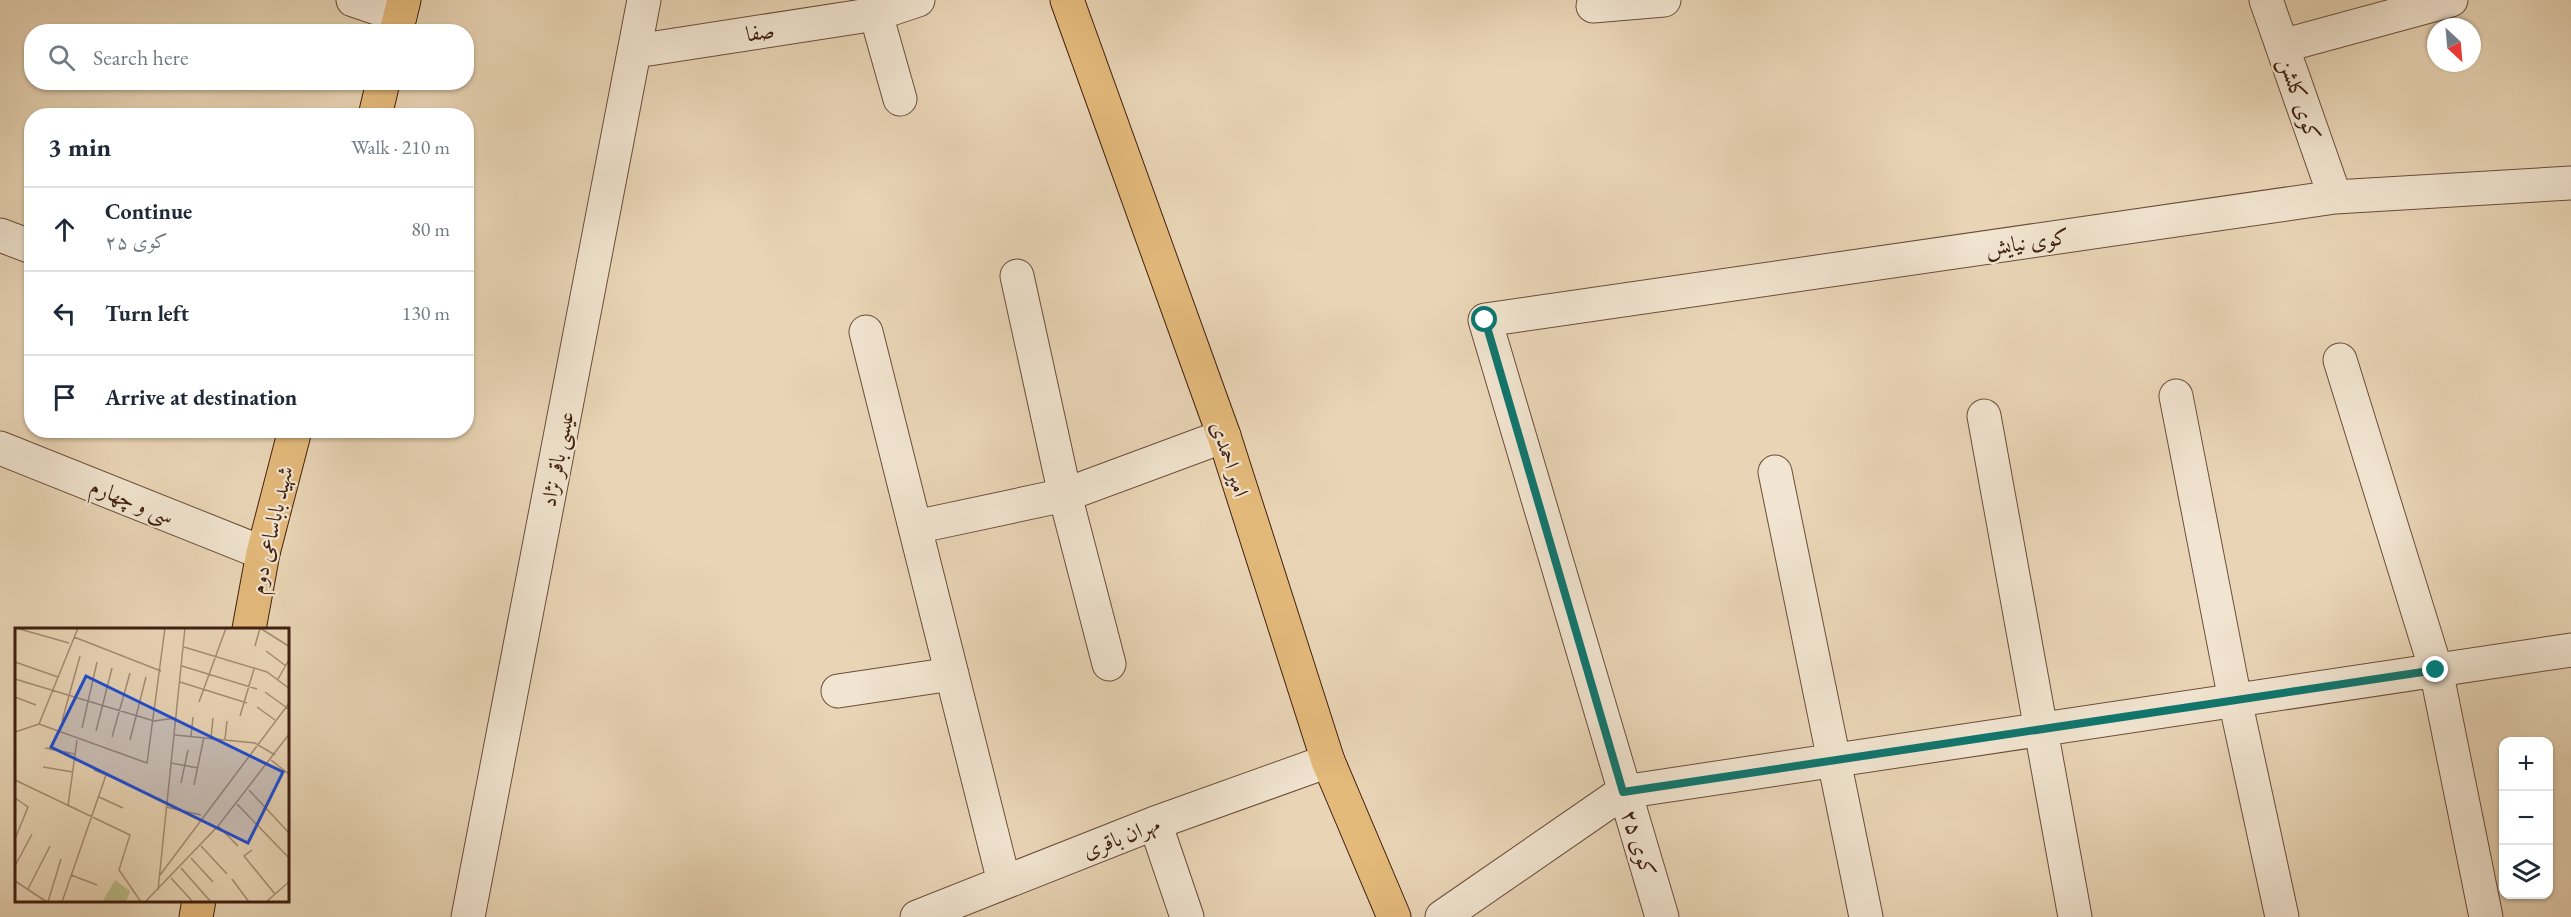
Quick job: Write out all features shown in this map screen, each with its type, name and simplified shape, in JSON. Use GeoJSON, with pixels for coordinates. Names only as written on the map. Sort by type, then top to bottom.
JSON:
{"type":"FeatureCollection","features":[{"type":"Feature","properties":{"kind":"main road","name":"امیر احمدی"},"geometry":{"type":"LineString","coordinates":[[1067,0],[1224,436],[1328,761],[1394,917]]}},
{"type":"Feature","properties":{"kind":"main road"},"geometry":{"type":"LineString","coordinates":[[377,108],[381,90]]}},
{"type":"Feature","properties":{"kind":"main road","name":"شهید باباساعی دوم"},"geometry":{"type":"LineString","coordinates":[[249,628],[263,553],[293,438]]}},
{"type":"Feature","properties":{"kind":"main road"},"geometry":{"type":"LineString","coordinates":[[196,917],[199,902]]}},
{"type":"Feature","properties":{"kind":"street"},"geometry":{"type":"LineString","coordinates":[[353,0],[400,16]]}},
{"type":"Feature","properties":{"kind":"street","name":"عیسی باقر نژاد"},"geometry":{"type":"LineString","coordinates":[[468,917],[644,0]]}},
{"type":"Feature","properties":{"kind":"street","name":"صفا"},"geometry":{"type":"LineString","coordinates":[[636,51],[876,14],[918,0]]}},
{"type":"Feature","properties":{"kind":"street"},"geometry":{"type":"LineString","coordinates":[[1593,6],[1664,0]]}},
{"type":"Feature","properties":{"kind":"street","name":"کوی کلشن"},"geometry":{"type":"LineString","coordinates":[[2266,0],[2335,197]]}},
{"type":"Feature","properties":{"kind":"street"},"geometry":{"type":"LineString","coordinates":[[2282,46],[2451,0]]}},
{"type":"Feature","properties":{"kind":"street"},"geometry":{"type":"LineString","coordinates":[[876,14],[900,99]]}},
{"type":"Feature","properties":{"kind":"street","name":"کوی نیایش"},"geometry":{"type":"LineString","coordinates":[[1485,320],[2335,197],[2571,183]]}},
{"type":"Feature","properties":{"kind":"street"},"geometry":{"type":"LineString","coordinates":[[0,236],[24,244]]}},
{"type":"Feature","properties":{"kind":"street"},"geometry":{"type":"LineString","coordinates":[[1017,276],[1065,495],[1109,664]]}},
{"type":"Feature","properties":{"kind":"street","name":"کوی ۲۵"},"geometry":{"type":"LineString","coordinates":[[1485,320],[1623,792],[1662,917]]}},
{"type":"Feature","properties":{"kind":"street"},"geometry":{"type":"LineString","coordinates":[[867,332],[1004,882]]}},
{"type":"Feature","properties":{"kind":"street"},"geometry":{"type":"LineString","coordinates":[[2340,360],[2436,670],[2486,917]]}},
{"type":"Feature","properties":{"kind":"street"},"geometry":{"type":"LineString","coordinates":[[2176,396],[2235,700],[2282,917]]}},
{"type":"Feature","properties":{"kind":"street"},"geometry":{"type":"LineString","coordinates":[[1984,416],[2039,729],[2075,917]]}},
{"type":"Feature","properties":{"kind":"street"},"geometry":{"type":"LineString","coordinates":[[915,527],[1065,495],[1224,436]]}},
{"type":"Feature","properties":{"kind":"street","name":"سی و چهارم"},"geometry":{"type":"LineString","coordinates":[[0,448],[263,553]]}},
{"type":"Feature","properties":{"kind":"street"},"geometry":{"type":"LineString","coordinates":[[1775,472],[1866,917]]}},
{"type":"Feature","properties":{"kind":"street"},"geometry":{"type":"LineString","coordinates":[[1442,917],[1623,792],[2571,650]]}},
{"type":"Feature","properties":{"kind":"street"},"geometry":{"type":"LineString","coordinates":[[838,691],[952,674]]}},
{"type":"Feature","properties":{"kind":"street","name":"مهران باقری"},"geometry":{"type":"LineString","coordinates":[[925,915],[1155,823],[1328,761]]}},
{"type":"Feature","properties":{"kind":"street"},"geometry":{"type":"LineString","coordinates":[[1155,823],[1187,917]]}},
{"type":"Feature","properties":{"kind":"route"},"geometry":{"type":"LineString","coordinates":[[1485,320],[1623,792],[2436,670]]}}]}
